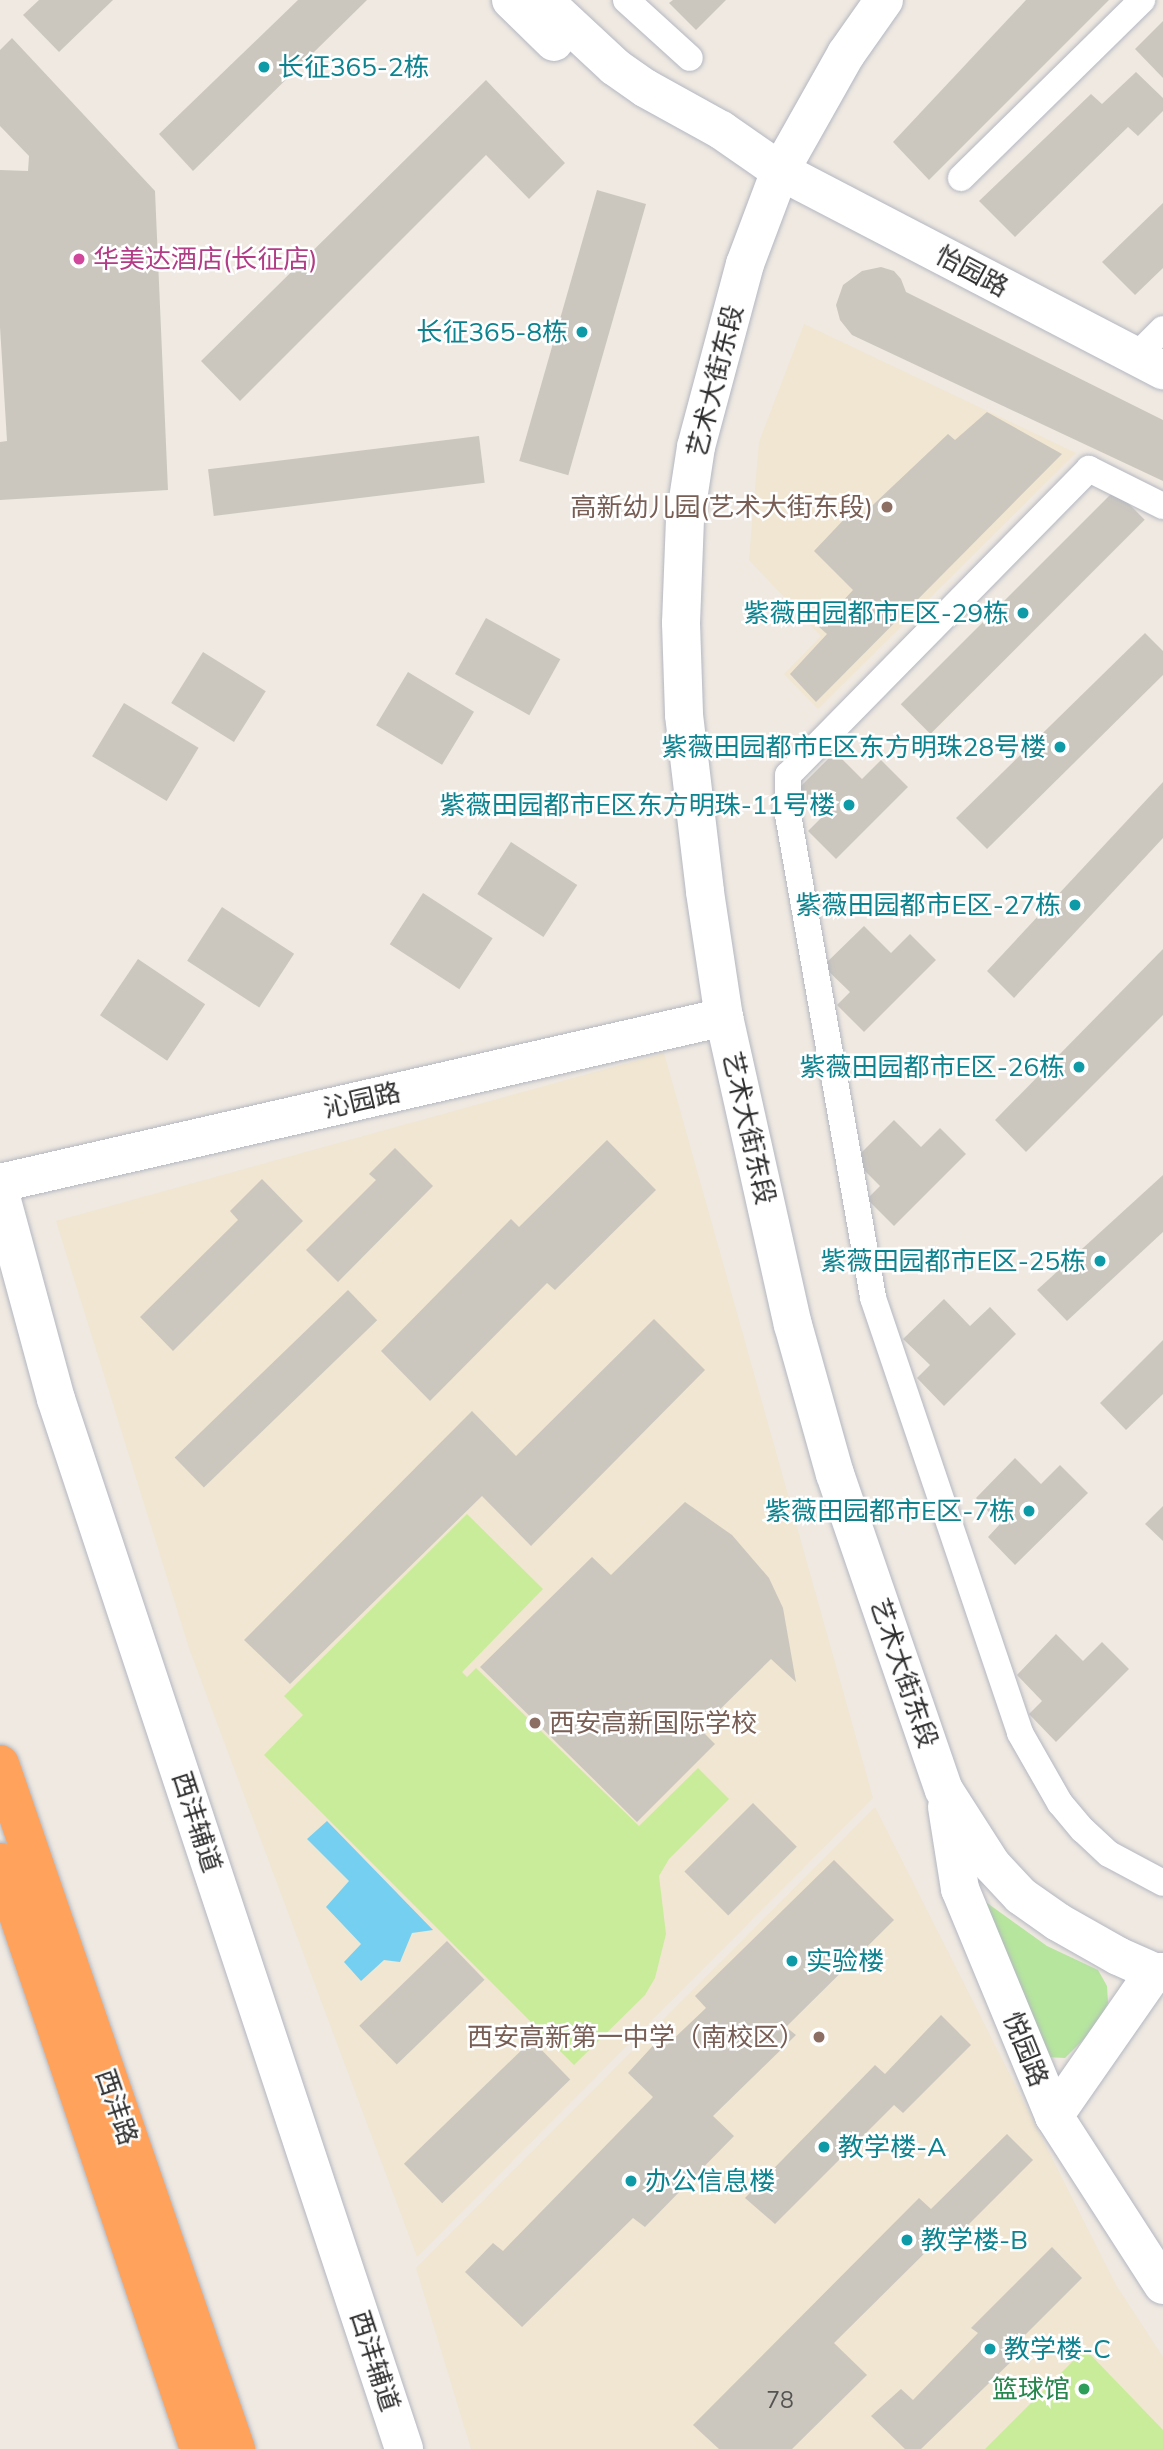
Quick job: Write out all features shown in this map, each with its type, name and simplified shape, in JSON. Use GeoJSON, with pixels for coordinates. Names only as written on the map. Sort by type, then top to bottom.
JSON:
{"type":"FeatureCollection","features":[{"type":"Feature","properties":{"kind":"highway","name":"西沣路"},"geometry":{"type":"LineString","coordinates":[[0,1763],[24,1925],[199,2449]]}},
{"type":"Feature","properties":{"kind":"highway","name":"西沣路"},"geometry":{"type":"LineString","coordinates":[[0,1862],[236,2449]]}},
{"type":"Feature","properties":{"kind":"street","name":"怡园路"},"geometry":{"type":"LineString","coordinates":[[511,0],[581,68],[658,124],[711,150],[780,170]]}},
{"type":"Feature","properties":{"kind":"street","name":"怡园路"},"geometry":{"type":"LineString","coordinates":[[543,0],[615,67],[645,88],[721,130],[780,170],[1149,363]]}},
{"type":"Feature","properties":{"kind":"street"},"geometry":{"type":"LineString","coordinates":[[626,0],[690,58]]}},
{"type":"Feature","properties":{"kind":"street","name":"艺术大街东段"},"geometry":{"type":"LineString","coordinates":[[884,0],[846,54],[780,170],[745,264],[696,447],[685,519],[681,623],[684,715],[705,892],[724,1017],[793,1325],[835,1474],[944,1790],[992,1865],[1021,1896],[1058,1922],[1118,1956],[1159,1972]]}},
{"type":"Feature","properties":{"kind":"street"},"geometry":{"type":"LineString","coordinates":[[961,178],[1142,0]]}},
{"type":"Feature","properties":{"kind":"street"},"geometry":{"type":"LineString","coordinates":[[1149,363],[1163,328]]}},
{"type":"Feature","properties":{"kind":"street"},"geometry":{"type":"LineString","coordinates":[[1163,506],[1089,469],[788,775],[788,816],[873,1297],[1020,1733],[1060,1803],[1083,1830],[1109,1854],[1163,1883]]}},
{"type":"Feature","properties":{"kind":"street","name":"沁园路"},"geometry":{"type":"LineString","coordinates":[[0,1183],[724,1017]]}},
{"type":"Feature","properties":{"kind":"street","name":"西沣辅道"},"geometry":{"type":"LineString","coordinates":[[0,1193],[55,1399],[404,2449]]}},
{"type":"Feature","properties":{"kind":"street","name":"西沣辅道"},"geometry":{"type":"LineString","coordinates":[[0,1275],[34,1394],[379,2449]]}},
{"type":"Feature","properties":{"kind":"street","name":"悦园路"},"geometry":{"type":"LineString","coordinates":[[944,1790],[961,1889],[1054,2116],[1163,2285]]}},
{"type":"Feature","properties":{"kind":"street"},"geometry":{"type":"LineString","coordinates":[[1054,2116],[1159,1972]]}},
{"type":"Feature","properties":{"kind":"shaded area","name":"高新幼儿园(艺术大街东段)"},"geometry":{"type":"Polygon","coordinates":[[[804,324],[1076,453],[818,709],[784,674],[821,636],[749,560],[759,442],[804,324]]]}},
{"type":"Feature","properties":{"kind":"shaded area","name":"西安高新国际学校"},"geometry":{"type":"Polygon","coordinates":[[[664,1053],[873,1798],[417,2257],[189,1648],[56,1221],[664,1053]]]}},
{"type":"Feature","properties":{"kind":"shaded area","name":"西安高新第一中学（南校区）"},"geometry":{"type":"Polygon","coordinates":[[[875,1807],[1116,2285],[1163,2357],[1163,2449],[471,2449],[416,2268],[875,1807]]]}},
{"type":"Feature","properties":{"kind":"green space"},"geometry":{"type":"Polygon","coordinates":[[[467,1514],[543,1589],[462,1672],[467,1677],[476,1668],[639,1826],[698,1768],[729,1799],[669,1859],[659,1876],[666,1934],[655,1978],[645,1995],[574,2065],[264,1755],[303,1715],[284,1696],[467,1514]]]}},
{"type":"Feature","properties":{"kind":"green space"},"geometry":{"type":"Polygon","coordinates":[[[983,1900],[1047,1946],[1098,1970],[1107,1986],[1108,2003],[1096,2027],[1065,2058],[1046,2057],[983,1900]]]}},
{"type":"Feature","properties":{"kind":"green space","name":"篮球馆"},"geometry":{"type":"Polygon","coordinates":[[[1085,2349],[1163,2430],[1163,2449],[985,2449],[1085,2349]]]}},
{"type":"Feature","properties":{"kind":"water"},"geometry":{"type":"Polygon","coordinates":[[[327,1821],[433,1930],[412,1933],[400,1962],[384,1960],[361,1981],[344,1962],[361,1944],[326,1907],[349,1881],[307,1839],[327,1821]]]}},
{"type":"Feature","properties":{"kind":"building"},"geometry":{"type":"Polygon","coordinates":[[[39,0],[113,0],[59,52],[23,15],[39,0]]]}},
{"type":"Feature","properties":{"kind":"building","name":"长征365-2栋"},"geometry":{"type":"Polygon","coordinates":[[[298,0],[367,0],[193,171],[159,134],[298,0]]]}},
{"type":"Feature","properties":{"kind":"building"},"geometry":{"type":"Polygon","coordinates":[[[673,0],[726,0],[696,30],[669,3],[673,0]]]}},
{"type":"Feature","properties":{"kind":"building"},"geometry":{"type":"Polygon","coordinates":[[[1026,0],[1109,0],[929,180],[893,142],[1026,0]]]}},
{"type":"Feature","properties":{"kind":"building"},"geometry":{"type":"Polygon","coordinates":[[[1163,21],[1163,78],[1135,49],[1163,21]]]}},
{"type":"Feature","properties":{"kind":"building","name":"华美达酒店(长征店)"},"geometry":{"type":"Polygon","coordinates":[[[12,38],[155,191],[168,490],[0,500],[0,442],[7,441],[0,327],[0,170],[28,171],[29,156],[0,126],[0,50],[12,38]]]}},
{"type":"Feature","properties":{"kind":"building"},"geometry":{"type":"Polygon","coordinates":[[[1136,72],[1163,98],[1163,111],[1138,136],[1128,127],[1015,237],[979,201],[1091,94],[1102,104],[1136,72]]]}},
{"type":"Feature","properties":{"kind":"building"},"geometry":{"type":"Polygon","coordinates":[[[486,80],[565,163],[529,199],[486,155],[240,401],[201,361],[486,80]]]}},
{"type":"Feature","properties":{"kind":"building","name":"长征365-8栋"},"geometry":{"type":"Polygon","coordinates":[[[597,190],[646,204],[568,475],[519,461],[597,190]]]}},
{"type":"Feature","properties":{"kind":"building"},"geometry":{"type":"Polygon","coordinates":[[[1163,203],[1163,268],[1135,295],[1102,262],[1163,203]]]}},
{"type":"Feature","properties":{"kind":"building"},"geometry":{"type":"Polygon","coordinates":[[[881,267],[894,271],[901,279],[906,292],[1163,420],[1163,481],[852,335],[840,320],[836,305],[843,285],[862,271],[881,267]]]}},
{"type":"Feature","properties":{"kind":"building"},"geometry":{"type":"Polygon","coordinates":[[[987,412],[1062,454],[816,702],[790,674],[827,634],[819,627],[853,590],[814,551],[850,513],[857,520],[948,434],[955,440],[987,412]]]}},
{"type":"Feature","properties":{"kind":"building"},"geometry":{"type":"Polygon","coordinates":[[[479,436],[485,483],[214,516],[208,469],[479,436]]]}},
{"type":"Feature","properties":{"kind":"building","name":"紫薇田园都市E区-29栋"},"geometry":{"type":"Polygon","coordinates":[[[1115,490],[1145,520],[930,734],[901,704],[1115,490]]]}},
{"type":"Feature","properties":{"kind":"building"},"geometry":{"type":"Polygon","coordinates":[[[486,618],[560,659],[529,715],[455,674],[486,618]]]}},
{"type":"Feature","properties":{"kind":"building","name":"紫薇田园都市E区东方明珠28号楼"},"geometry":{"type":"Polygon","coordinates":[[[1145,633],[1163,651],[1163,675],[987,849],[956,818],[1145,633]]]}},
{"type":"Feature","properties":{"kind":"building"},"geometry":{"type":"Polygon","coordinates":[[[203,652],[266,691],[234,742],[171,703],[203,652]]]}},
{"type":"Feature","properties":{"kind":"building"},"geometry":{"type":"Polygon","coordinates":[[[408,672],[474,712],[442,765],[376,725],[408,672]]]}},
{"type":"Feature","properties":{"kind":"building"},"geometry":{"type":"Polygon","coordinates":[[[124,703],[199,748],[167,801],[92,756],[124,703]]]}},
{"type":"Feature","properties":{"kind":"building","name":"紫薇田园都市E区东方明珠-11号楼"},"geometry":{"type":"Polygon","coordinates":[[[835,752],[862,779],[881,760],[908,787],[836,859],[808,831],[821,818],[795,792],[835,752]]]}},
{"type":"Feature","properties":{"kind":"building","name":"紫薇田园都市E区-27栋"},"geometry":{"type":"Polygon","coordinates":[[[1163,782],[1163,838],[1014,998],[987,971],[1163,782]]]}},
{"type":"Feature","properties":{"kind":"building"},"geometry":{"type":"Polygon","coordinates":[[[511,842],[577,885],[543,937],[477,894],[511,842]]]}},
{"type":"Feature","properties":{"kind":"building"},"geometry":{"type":"Polygon","coordinates":[[[423,893],[493,938],[459,989],[390,944],[423,893]]]}},
{"type":"Feature","properties":{"kind":"building"},"geometry":{"type":"Polygon","coordinates":[[[222,907],[294,954],[259,1008],[187,961],[222,907]]]}},
{"type":"Feature","properties":{"kind":"building"},"geometry":{"type":"Polygon","coordinates":[[[864,926],[891,953],[910,934],[936,960],[864,1032],[837,1005],[850,992],[823,966],[864,926]]]}},
{"type":"Feature","properties":{"kind":"building","name":"紫薇田园都市E区-26栋"},"geometry":{"type":"Polygon","coordinates":[[[1163,949],[1163,1015],[1026,1152],[995,1120],[1163,949]]]}},
{"type":"Feature","properties":{"kind":"building"},"geometry":{"type":"Polygon","coordinates":[[[138,959],[205,1004],[167,1061],[100,1015],[138,959]]]}},
{"type":"Feature","properties":{"kind":"building"},"geometry":{"type":"Polygon","coordinates":[[[894,1120],[921,1147],[940,1128],[966,1154],[894,1226],[867,1199],[880,1186],[854,1160],[894,1120]]]}},
{"type":"Feature","properties":{"kind":"building"},"geometry":{"type":"Polygon","coordinates":[[[607,1140],[656,1190],[555,1290],[547,1283],[430,1401],[381,1351],[511,1219],[519,1227],[607,1140]]]}},
{"type":"Feature","properties":{"kind":"building"},"geometry":{"type":"Polygon","coordinates":[[[395,1148],[433,1186],[338,1282],[306,1250],[376,1180],[369,1174],[395,1148]]]}},
{"type":"Feature","properties":{"kind":"building","name":"紫薇田园都市E区-25栋"},"geometry":{"type":"Polygon","coordinates":[[[1163,1175],[1163,1232],[1067,1321],[1037,1290],[1163,1175]]]}},
{"type":"Feature","properties":{"kind":"building"},"geometry":{"type":"Polygon","coordinates":[[[262,1179],[303,1221],[173,1351],[140,1317],[238,1220],[230,1211],[262,1179]]]}},
{"type":"Feature","properties":{"kind":"building"},"geometry":{"type":"Polygon","coordinates":[[[348,1290],[377,1320],[204,1488],[175,1457],[348,1290]]]}},
{"type":"Feature","properties":{"kind":"building"},"geometry":{"type":"Polygon","coordinates":[[[944,1299],[970,1326],[990,1307],[1016,1334],[944,1406],[917,1378],[930,1365],[903,1339],[944,1299]]]}},
{"type":"Feature","properties":{"kind":"building"},"geometry":{"type":"Polygon","coordinates":[[[654,1319],[705,1370],[531,1546],[482,1496],[290,1684],[244,1640],[472,1411],[516,1456],[654,1319]]]}},
{"type":"Feature","properties":{"kind":"building"},"geometry":{"type":"Polygon","coordinates":[[[1163,1340],[1163,1394],[1126,1430],[1100,1403],[1163,1340]]]}},
{"type":"Feature","properties":{"kind":"building","name":"紫薇田园都市E区-7栋"},"geometry":{"type":"Polygon","coordinates":[[[1015,1458],[1041,1484],[1060,1465],[1088,1493],[1015,1565],[988,1537],[1000,1524],[976,1498],[1015,1458]]]}},
{"type":"Feature","properties":{"kind":"building"},"geometry":{"type":"Polygon","coordinates":[[[685,1502],[732,1535],[769,1578],[783,1608],[796,1682],[771,1659],[700,1729],[715,1744],[637,1822],[480,1667],[592,1557],[611,1575],[685,1502]]]}},
{"type":"Feature","properties":{"kind":"building"},"geometry":{"type":"Polygon","coordinates":[[[1163,1506],[1163,1541],[1145,1524],[1163,1506]]]}},
{"type":"Feature","properties":{"kind":"building"},"geometry":{"type":"Polygon","coordinates":[[[1056,1634],[1083,1661],[1102,1642],[1129,1669],[1056,1742],[1029,1714],[1042,1701],[1017,1675],[1056,1634]]]}},
{"type":"Feature","properties":{"kind":"building"},"geometry":{"type":"Polygon","coordinates":[[[753,1803],[797,1847],[728,1915],[684,1872],[753,1803]]]}},
{"type":"Feature","properties":{"kind":"building"},"geometry":{"type":"Polygon","coordinates":[[[834,1860],[894,1920],[786,2027],[796,2035],[713,2116],[734,2136],[645,2227],[633,2218],[522,2327],[465,2272],[493,2243],[503,2251],[653,2097],[628,2073],[660,2038],[667,2045],[706,2008],[695,1996],[834,1860]]]}},
{"type":"Feature","properties":{"kind":"building"},"geometry":{"type":"Polygon","coordinates":[[[447,1941],[485,1980],[397,2065],[359,2026],[447,1941]]]}},
{"type":"Feature","properties":{"kind":"building","name":"教学楼-A"},"geometry":{"type":"Polygon","coordinates":[[[941,2015],[971,2045],[903,2113],[894,2105],[775,2224],[745,2198],[875,2065],[885,2074],[941,2015]]]}},
{"type":"Feature","properties":{"kind":"building"},"geometry":{"type":"Polygon","coordinates":[[[532,2040],[570,2080],[442,2203],[404,2164],[532,2040]]]}},
{"type":"Feature","properties":{"kind":"building"},"geometry":{"type":"Polygon","coordinates":[[[1007,2134],[1033,2160],[949,2244],[942,2236],[834,2343],[867,2375],[792,2449],[719,2449],[693,2425],[919,2198],[931,2209],[1007,2134]]]}},
{"type":"Feature","properties":{"kind":"building","name":"教学楼-C"},"geometry":{"type":"Polygon","coordinates":[[[1052,2247],[1082,2278],[1014,2346],[1021,2352],[921,2449],[905,2449],[871,2416],[901,2389],[913,2400],[978,2333],[971,2328],[1052,2247]]]}},
{"type":"Feature","properties":{"kind":"place","name":"长征365-2栋"},"geometry":{"type":"Point","coordinates":[264,67]}},
{"type":"Feature","properties":{"kind":"place","name":"华美达酒店(长征店)"},"geometry":{"type":"Point","coordinates":[79,259]}},
{"type":"Feature","properties":{"kind":"place","name":"长征365-8栋"},"geometry":{"type":"Point","coordinates":[582,332]}},
{"type":"Feature","properties":{"kind":"place","name":"高新幼儿园(艺术大街东段)"},"geometry":{"type":"Point","coordinates":[887,507]}},
{"type":"Feature","properties":{"kind":"place","name":"紫薇田园都市E区-29栋"},"geometry":{"type":"Point","coordinates":[1023,613]}},
{"type":"Feature","properties":{"kind":"place","name":"紫薇田园都市E区东方明珠28号楼"},"geometry":{"type":"Point","coordinates":[1060,747]}},
{"type":"Feature","properties":{"kind":"place","name":"紫薇田园都市E区东方明珠-11号楼"},"geometry":{"type":"Point","coordinates":[849,805]}},
{"type":"Feature","properties":{"kind":"place","name":"紫薇田园都市E区-27栋"},"geometry":{"type":"Point","coordinates":[1075,905]}},
{"type":"Feature","properties":{"kind":"place","name":"紫薇田园都市E区-26栋"},"geometry":{"type":"Point","coordinates":[1079,1067]}},
{"type":"Feature","properties":{"kind":"place","name":"紫薇田园都市E区-25栋"},"geometry":{"type":"Point","coordinates":[1100,1261]}},
{"type":"Feature","properties":{"kind":"place","name":"紫薇田园都市E区-7栋"},"geometry":{"type":"Point","coordinates":[1029,1511]}},
{"type":"Feature","properties":{"kind":"place","name":"西安高新国际学校"},"geometry":{"type":"Point","coordinates":[535,1723]}},
{"type":"Feature","properties":{"kind":"place","name":"实验楼"},"geometry":{"type":"Point","coordinates":[792,1961]}},
{"type":"Feature","properties":{"kind":"place","name":"西安高新第一中学（南校区）"},"geometry":{"type":"Point","coordinates":[819,2037]}},
{"type":"Feature","properties":{"kind":"place","name":"教学楼-A"},"geometry":{"type":"Point","coordinates":[824,2147]}},
{"type":"Feature","properties":{"kind":"place","name":"办公信息楼"},"geometry":{"type":"Point","coordinates":[631,2181]}},
{"type":"Feature","properties":{"kind":"place","name":"教学楼-B"},"geometry":{"type":"Point","coordinates":[907,2240]}},
{"type":"Feature","properties":{"kind":"place","name":"教学楼-C"},"geometry":{"type":"Point","coordinates":[990,2349]}},
{"type":"Feature","properties":{"kind":"place","name":"篮球馆"},"geometry":{"type":"Point","coordinates":[1084,2389]}}]}
